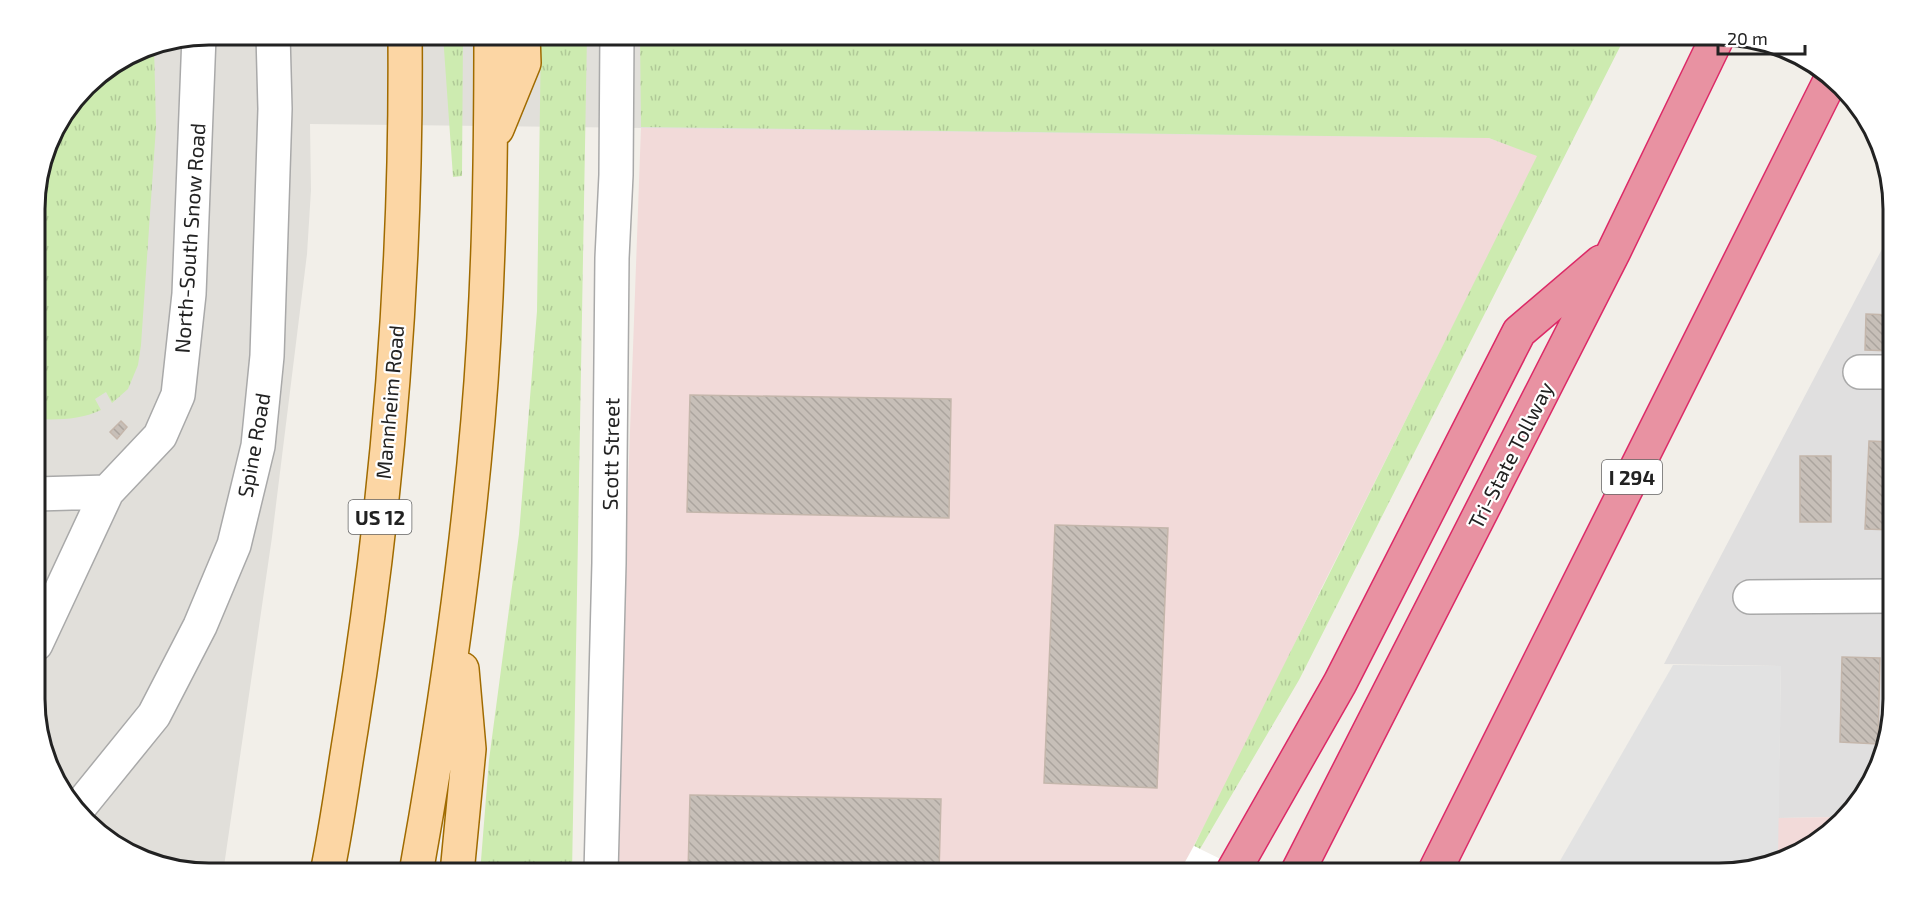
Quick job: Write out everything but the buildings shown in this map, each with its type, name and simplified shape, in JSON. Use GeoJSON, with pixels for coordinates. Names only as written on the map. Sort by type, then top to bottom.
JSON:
{"type":"FeatureCollection","features":[{"type":"Feature","properties":{"kind":"highway","name":"Tri-State Tollway"},"geometry":{"type":"LineString","coordinates":[[1302,863],[1614,251],[1714,45]]}},
{"type":"Feature","properties":{"kind":"highway","name":"I 294"},"geometry":{"type":"LineString","coordinates":[[1439,863],[1827,86]]}},
{"type":"Feature","properties":{"kind":"highway"},"geometry":{"type":"LineString","coordinates":[[1238,863],[1340,683],[1519,332],[1614,251]]}},
{"type":"Feature","properties":{"kind":"main road","name":"Mannheim Road"},"geometry":{"type":"LineString","coordinates":[[329,863],[364,650],[391,397],[401,245],[405,45]]}},
{"type":"Feature","properties":{"kind":"main road"},"geometry":{"type":"LineString","coordinates":[[418,863],[457,622],[478,419],[489,248],[491,45]]}},
{"type":"Feature","properties":{"kind":"main road"},"geometry":{"type":"LineString","coordinates":[[491,144],[524,63],[523,45]]}},
{"type":"Feature","properties":{"kind":"main road"},"geometry":{"type":"LineString","coordinates":[[457,622],[469,749],[458,863]]}},
{"type":"Feature","properties":{"kind":"street","name":"North-South Snow Road"},"geometry":{"type":"LineString","coordinates":[[107,492],[160,436],[178,394],[189,294],[199,45]]}},
{"type":"Feature","properties":{"kind":"street","name":"Spine Road"},"geometry":{"type":"LineString","coordinates":[[83,803],[154,715],[200,626],[234,545],[258,446],[267,356],[274,109],[273,45]]}},
{"type":"Feature","properties":{"kind":"street","name":"Scott Street"},"geometry":{"type":"LineString","coordinates":[[601,863],[609,563],[617,45]]}},
{"type":"Feature","properties":{"kind":"street"},"geometry":{"type":"LineString","coordinates":[[1860,372],[1883,372]]}},
{"type":"Feature","properties":{"kind":"street"},"geometry":{"type":"LineString","coordinates":[[45,494],[107,492],[45,625]]}},
{"type":"Feature","properties":{"kind":"street"},"geometry":{"type":"LineString","coordinates":[[1750,597],[1883,596]]}},
{"type":"Feature","properties":{"kind":"shaded area"},"geometry":{"type":"Polygon","coordinates":[[[209,45],[1589,45],[1538,156],[1489,138],[310,124],[311,190],[307,254],[272,537],[224,863],[177,860],[146,851],[109,829],[79,799],[57,762],[46,721],[45,198],[57,146],[79,109],[101,86],[127,67],[146,57],[187,46],[209,45]]]}},
{"type":"Feature","properties":{"kind":"shaded area"},"geometry":{"type":"Polygon","coordinates":[[[641,127],[1489,138],[1538,156],[1321,589],[1229,780],[1184,863],[614,863],[641,127]]]}},
{"type":"Feature","properties":{"kind":"shaded area"},"geometry":{"type":"Polygon","coordinates":[[[1883,247],[1883,710],[1871,762],[1861,781],[1833,817],[1778,818],[1781,666],[1664,664],[1883,247]]]}},
{"type":"Feature","properties":{"kind":"shaded area"},"geometry":{"type":"Polygon","coordinates":[[[1673,665],[1781,666],[1778,852],[1730,863],[1559,863],[1673,665]]]}},
{"type":"Feature","properties":{"kind":"shaded area"},"geometry":{"type":"Polygon","coordinates":[[[1833,817],[1801,841],[1778,852],[1778,818],[1833,817]]]}},
{"type":"Feature","properties":{"kind":"green space"},"geometry":{"type":"Polygon","coordinates":[[[444,45],[463,45],[462,176],[453,177],[444,45]]]}},
{"type":"Feature","properties":{"kind":"green space"},"geometry":{"type":"Polygon","coordinates":[[[541,45],[587,45],[572,863],[481,863],[489,760],[519,534],[537,311],[541,45]]]}},
{"type":"Feature","properties":{"kind":"green space"},"geometry":{"type":"Polygon","coordinates":[[[640,45],[1621,45],[1299,680],[1200,849],[1194,846],[1537,156],[1489,138],[641,127],[640,45]]]}},
{"type":"Feature","properties":{"kind":"green space"},"geometry":{"type":"Polygon","coordinates":[[[154,55],[156,127],[138,365],[128,389],[112,403],[106,392],[95,399],[101,410],[69,419],[45,419],[45,198],[51,166],[57,146],[67,127],[93,93],[127,67],[154,55]]]}},
{"type":"Feature","properties":{"kind":"pier"},"geometry":{"type":"Polygon","coordinates":[[[1194,846],[1229,863],[1185,863],[1194,846]]]}}]}
